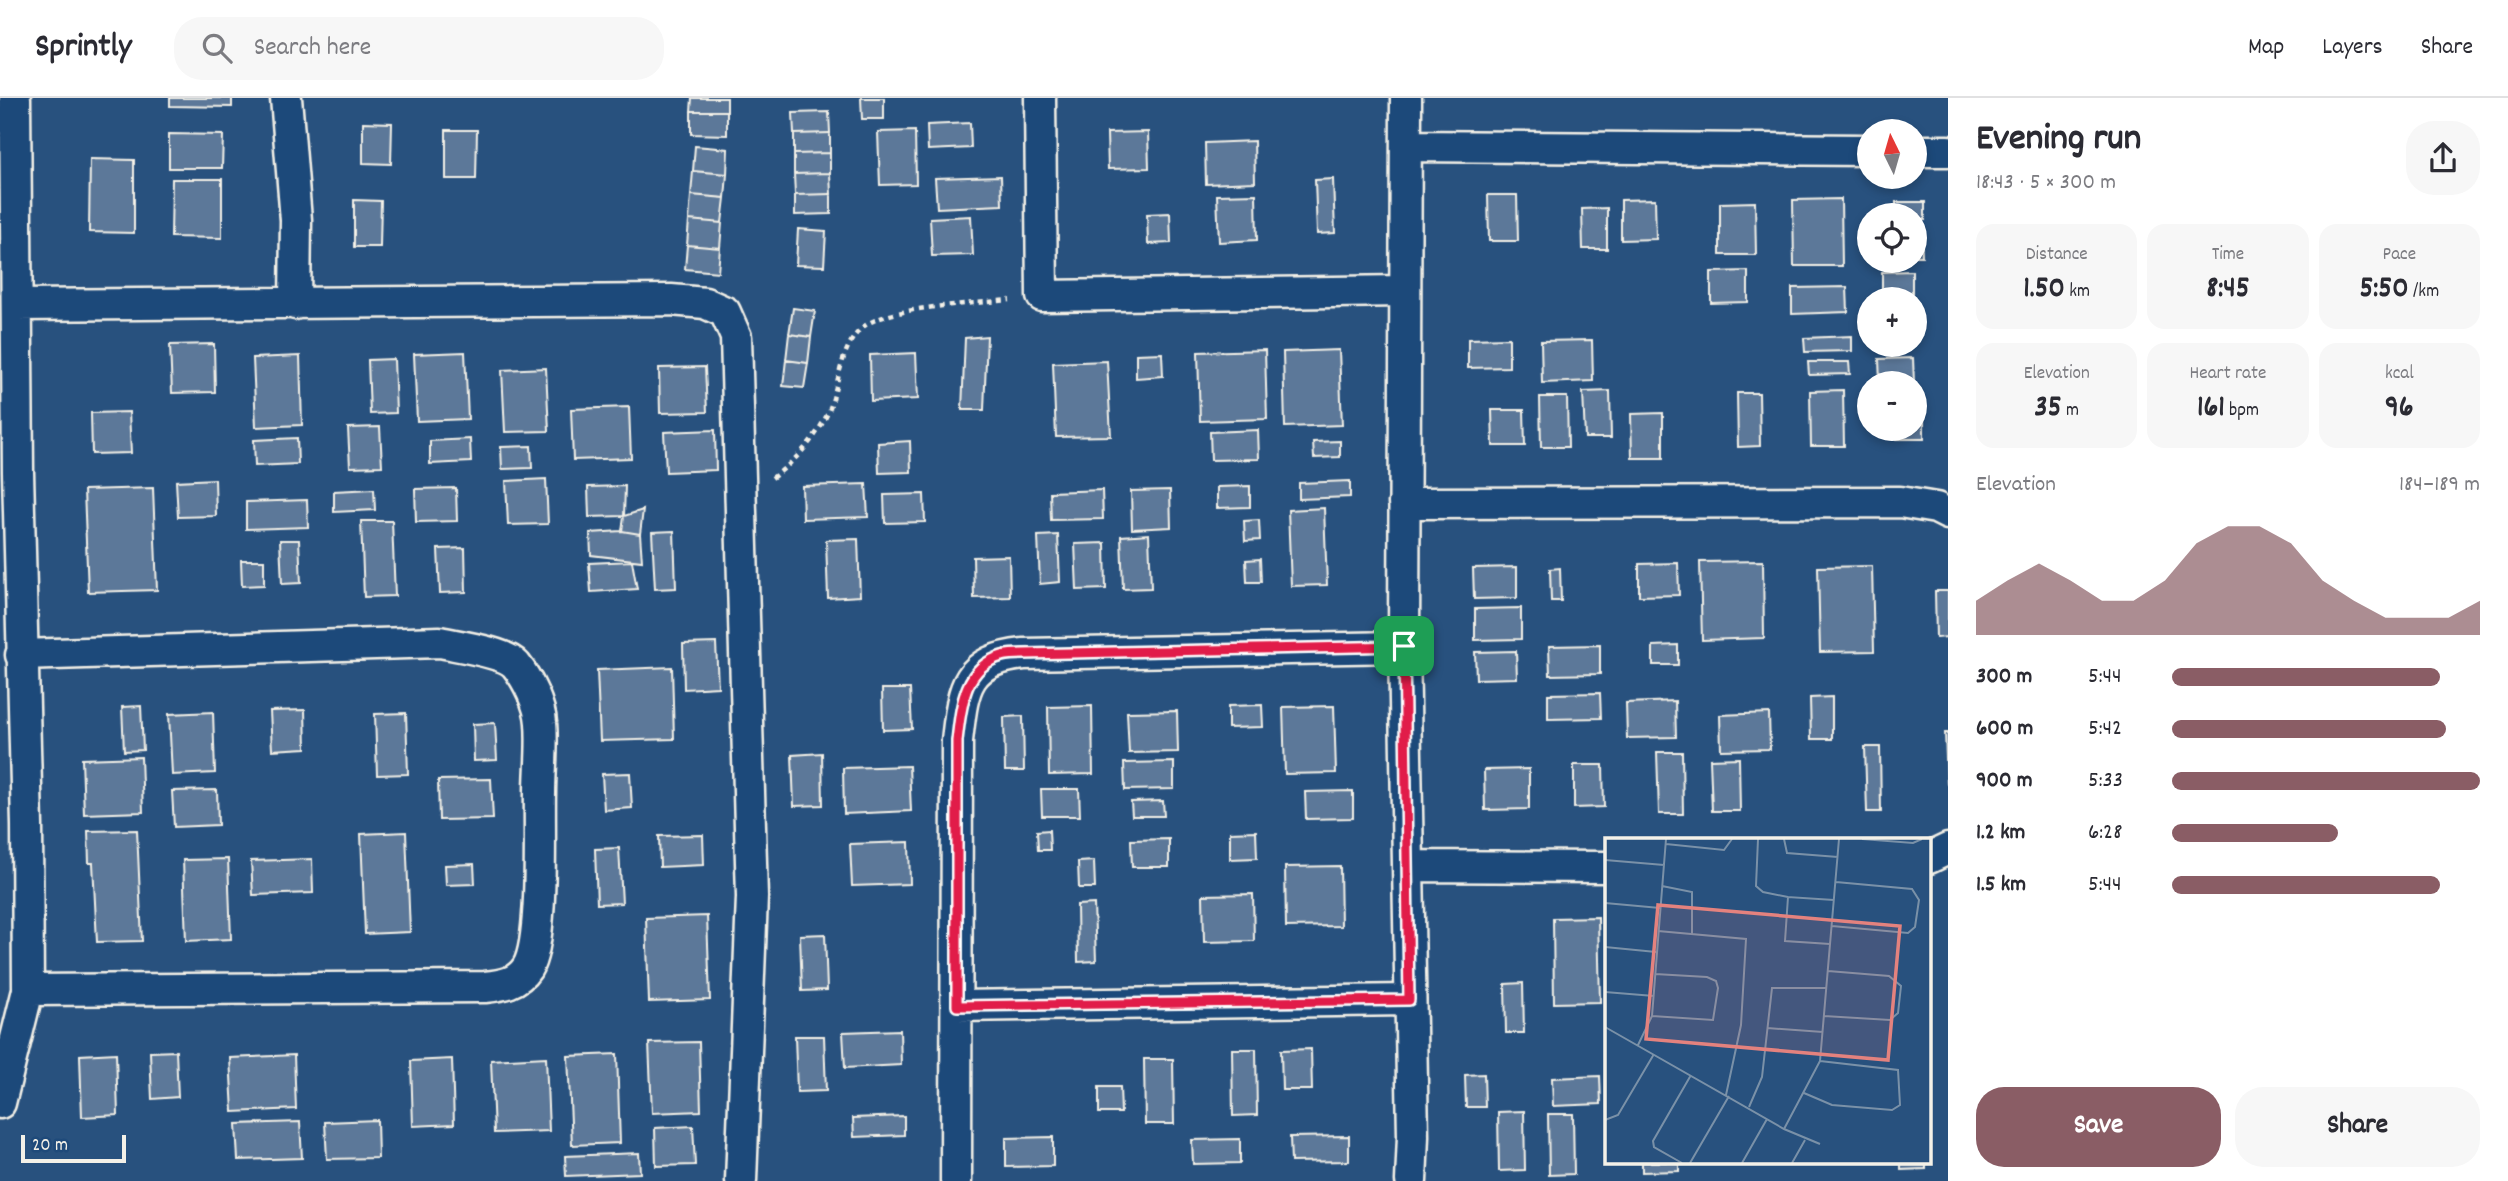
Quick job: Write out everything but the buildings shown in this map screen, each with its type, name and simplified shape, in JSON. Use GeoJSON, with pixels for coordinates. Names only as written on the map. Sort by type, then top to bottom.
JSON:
{"type":"FeatureCollection","features":[{"type":"Feature","properties":{"kind":"street"},"geometry":{"type":"LineString","coordinates":[[286,98],[296,220],[295,304]]}},
{"type":"Feature","properties":{"kind":"street"},"geometry":{"type":"LineString","coordinates":[[1040,98],[1042,296],[1405,291]]}},
{"type":"Feature","properties":{"kind":"street"},"geometry":{"type":"LineString","coordinates":[[1406,98],[1404,646],[1413,1136],[1411,1181]]}},
{"type":"Feature","properties":{"kind":"street"},"geometry":{"type":"LineString","coordinates":[[0,1103],[28,990],[13,825],[21,655],[9,472],[17,305],[10,115]]}},
{"type":"Feature","properties":{"kind":"street"},"geometry":{"type":"LineString","coordinates":[[1407,146],[1857,150]]}},
{"type":"Feature","properties":{"kind":"street"},"geometry":{"type":"LineString","coordinates":[[1927,151],[1948,151]]}},
{"type":"Feature","properties":{"kind":"street"},"geometry":{"type":"LineString","coordinates":[[17,305],[671,300],[705,303],[725,312],[736,338],[752,897],[741,1181]]}},
{"type":"Feature","properties":{"kind":"street"},"geometry":{"type":"LineString","coordinates":[[1404,503],[1900,502],[1936,508],[1948,514]]}},
{"type":"Feature","properties":{"kind":"street"},"geometry":{"type":"LineString","coordinates":[[21,655],[440,642],[481,650],[514,663],[531,691],[541,721],[538,898],[533,952],[528,966],[517,979],[485,987],[28,990]]}},
{"type":"Feature","properties":{"kind":"street"},"geometry":{"type":"LineString","coordinates":[[956,1181],[957,741],[962,701],[968,684],[980,669],[1000,656],[1024,654],[1404,646]]}},
{"type":"Feature","properties":{"kind":"street"},"geometry":{"type":"LineString","coordinates":[[1930,858],[1948,849]]}},
{"type":"Feature","properties":{"kind":"street"},"geometry":{"type":"LineString","coordinates":[[1409,866],[1605,867]]}},
{"type":"Feature","properties":{"kind":"street"},"geometry":{"type":"LineString","coordinates":[[957,1006],[1409,1000]]}},
{"type":"Feature","properties":{"kind":"path"},"geometry":{"type":"LineString","coordinates":[[740,502],[783,471],[809,443],[829,409],[852,340],[869,323],[895,314],[1042,296]]}},
{"type":"Feature","properties":{"kind":"route"},"geometry":{"type":"LineString","coordinates":[[1404,646],[1409,1000],[957,1006],[957,741],[962,701],[968,684],[980,669],[1000,656],[1024,654],[1404,646]]}}]}
